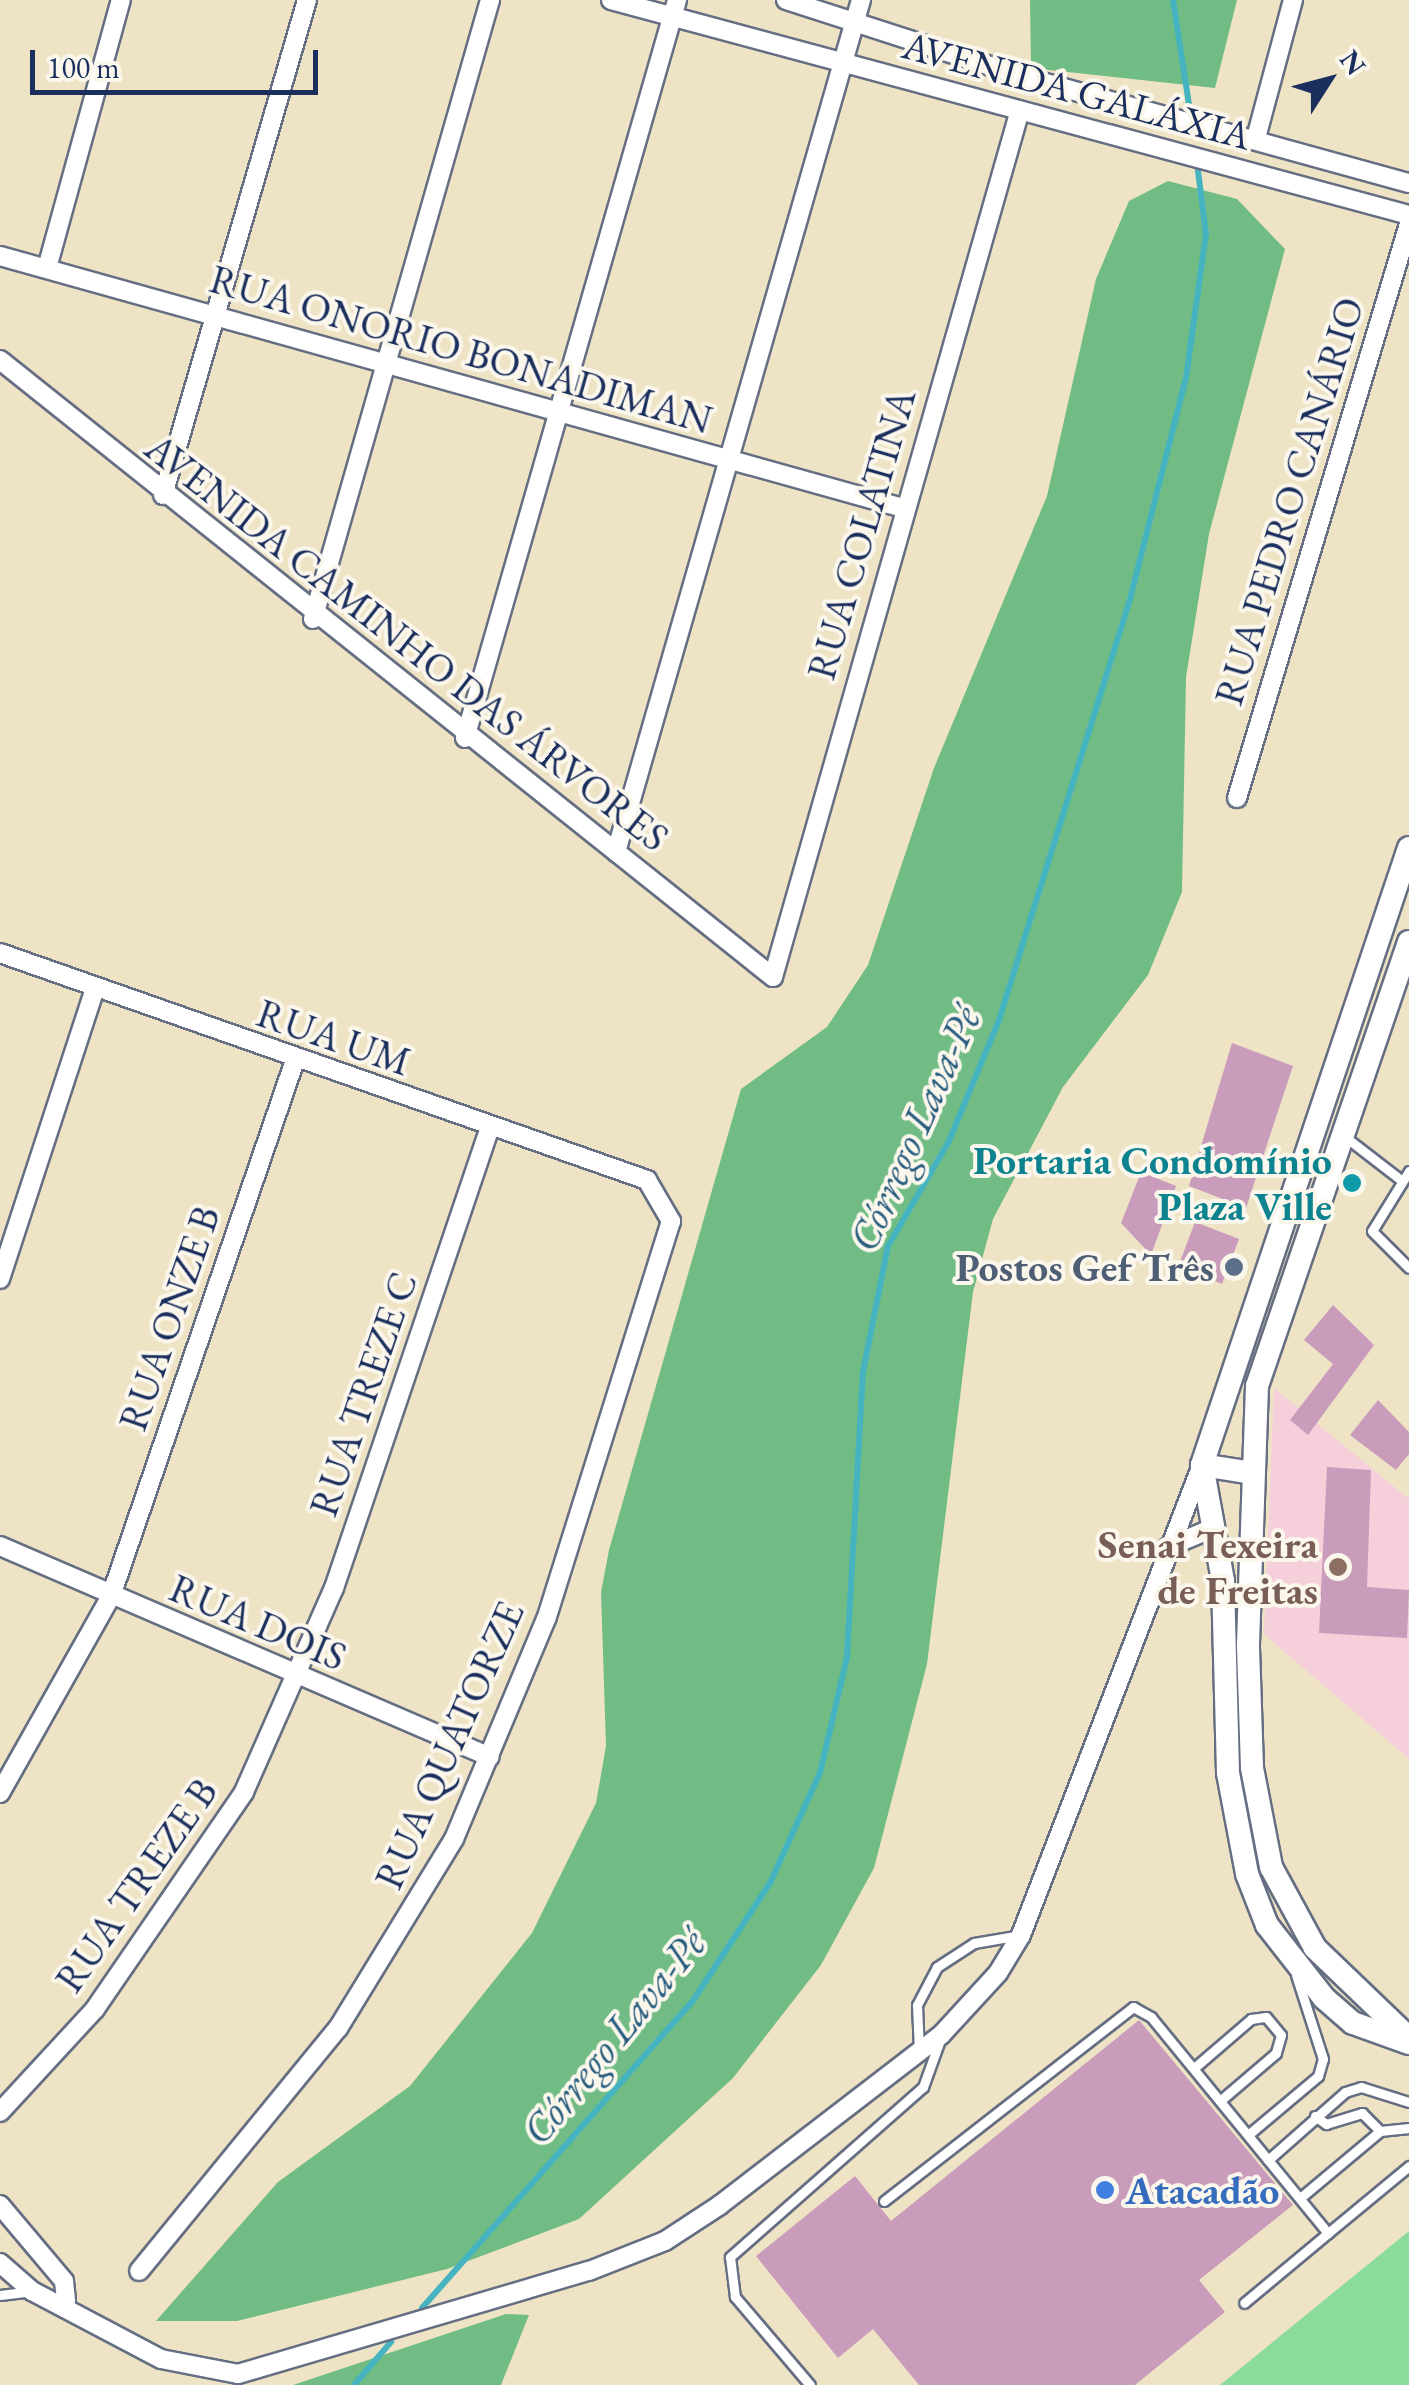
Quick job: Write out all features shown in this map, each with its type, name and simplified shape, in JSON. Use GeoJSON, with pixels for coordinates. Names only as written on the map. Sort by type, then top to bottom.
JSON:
{"type":"FeatureCollection","features":[{"type":"Feature","properties":{"kind":"street"},"geometry":{"type":"LineString","coordinates":[[47,268],[121,0]]}},
{"type":"Feature","properties":{"kind":"street"},"geometry":{"type":"LineString","coordinates":[[163,495],[308,0]]}},
{"type":"Feature","properties":{"kind":"street"},"geometry":{"type":"LineString","coordinates":[[314,618],[490,0]]}},
{"type":"Feature","properties":{"kind":"street","name":"AVENIDA GALÁXIA"},"geometry":{"type":"LineString","coordinates":[[611,0],[675,8],[842,63],[1409,215]]}},
{"type":"Feature","properties":{"kind":"street","name":"AVENIDA GALÁXIA"},"geometry":{"type":"LineString","coordinates":[[786,0],[1031,79],[1409,183]]}},
{"type":"Feature","properties":{"kind":"street"},"geometry":{"type":"LineString","coordinates":[[616,852],[861,0]]}},
{"type":"Feature","properties":{"kind":"street"},"geometry":{"type":"LineString","coordinates":[[1256,138],[1293,0]]}},
{"type":"Feature","properties":{"kind":"street"},"geometry":{"type":"LineString","coordinates":[[465,738],[675,8]]}},
{"type":"Feature","properties":{"kind":"street","name":"RUA COLATINA"},"geometry":{"type":"LineString","coordinates":[[773,977],[903,508],[1020,110]]}},
{"type":"Feature","properties":{"kind":"street","name":"RUA PEDRO CANÁRIO"},"geometry":{"type":"LineString","coordinates":[[1237,798],[1409,224]]}},
{"type":"Feature","properties":{"kind":"street","name":"RUA ONORIO BONADIMAN"},"geometry":{"type":"LineString","coordinates":[[0,256],[557,415],[903,508]]}},
{"type":"Feature","properties":{"kind":"street","name":"AVENIDA CAMINHO DAS ÁRVORES"},"geometry":{"type":"LineString","coordinates":[[0,360],[314,618],[773,977]]}},
{"type":"Feature","properties":{"kind":"street"},"geometry":{"type":"LineString","coordinates":[[0,2263],[32,2291],[66,2301],[161,2359],[238,2374],[283,2366],[665,2241],[941,2034],[1021,1935],[1202,1465],[1409,848]]}},
{"type":"Feature","properties":{"kind":"street"},"geometry":{"type":"LineString","coordinates":[[1409,942],[1272,1326],[1253,1473],[1252,1768],[1271,1867],[1315,1948],[1409,2040]]}},
{"type":"Feature","properties":{"kind":"street","name":"RUA UM"},"geometry":{"type":"LineString","coordinates":[[0,953],[294,1062],[648,1180]]}},
{"type":"Feature","properties":{"kind":"street"},"geometry":{"type":"LineString","coordinates":[[0,1279],[95,989]]}},
{"type":"Feature","properties":{"kind":"street","name":"RUA ONZE B"},"geometry":{"type":"LineString","coordinates":[[0,1793],[111,1596],[294,1062]]}},
{"type":"Feature","properties":{"kind":"street","name":"RUA TREZE C"},"geometry":{"type":"LineString","coordinates":[[300,1678],[489,1130]]}},
{"type":"Feature","properties":{"kind":"street","name":"RUA QUATORZE"},"geometry":{"type":"LineString","coordinates":[[139,2271],[338,2028],[400,1935],[490,1757],[552,1600],[671,1221],[648,1180]]}},
{"type":"Feature","properties":{"kind":"street"},"geometry":{"type":"LineString","coordinates":[[1202,1465],[1253,1473]]}},
{"type":"Feature","properties":{"kind":"street"},"geometry":{"type":"LineString","coordinates":[[1202,1465],[1212,1528],[1234,1821],[1260,1908],[1293,1963],[1353,2023],[1409,2040]]}},
{"type":"Feature","properties":{"kind":"street"},"geometry":{"type":"LineString","coordinates":[[1168,1547],[1212,1528],[1255,1516]]}},
{"type":"Feature","properties":{"kind":"street","name":"RUA DOIS"},"geometry":{"type":"LineString","coordinates":[[0,1546],[490,1757]]}},
{"type":"Feature","properties":{"kind":"street","name":"RUA TREZE B"},"geometry":{"type":"LineString","coordinates":[[0,2112],[163,1916],[244,1792],[300,1678]]}},
{"type":"Feature","properties":{"kind":"street"},"geometry":{"type":"LineString","coordinates":[[0,2204],[9,2226],[64,2280],[66,2301]]}},
{"type":"Feature","properties":{"kind":"lane"},"geometry":{"type":"LineString","coordinates":[[1342,1134],[1402,1180]]}},
{"type":"Feature","properties":{"kind":"lane"},"geometry":{"type":"LineString","coordinates":[[1409,1171],[1372,1231],[1409,1268]]}},
{"type":"Feature","properties":{"kind":"lane"},"geometry":{"type":"LineString","coordinates":[[919,2051],[917,2005],[938,1967],[974,1943],[1021,1935]]}},
{"type":"Feature","properties":{"kind":"lane"},"geometry":{"type":"LineString","coordinates":[[1248,2134],[1318,2076],[1323,2058],[1293,1963]]}},
{"type":"Feature","properties":{"kind":"lane"},"geometry":{"type":"LineString","coordinates":[[884,2201],[1122,2010],[1151,2016],[1328,2234]]}},
{"type":"Feature","properties":{"kind":"lane"},"geometry":{"type":"LineString","coordinates":[[1194,2068],[1251,2019],[1266,2016],[1281,2034],[1276,2053],[1221,2100]]}},
{"type":"Feature","properties":{"kind":"lane"},"geometry":{"type":"LineString","coordinates":[[810,2385],[735,2297],[730,2257],[922,2087],[941,2034]]}},
{"type":"Feature","properties":{"kind":"lane"},"geometry":{"type":"LineString","coordinates":[[1268,2160],[1316,2116],[1362,2087],[1409,2102]]}},
{"type":"Feature","properties":{"kind":"lane"},"geometry":{"type":"LineString","coordinates":[[1316,2116],[1326,2124],[1362,2113],[1380,2132]]}},
{"type":"Feature","properties":{"kind":"lane"},"geometry":{"type":"LineString","coordinates":[[1300,2198],[1380,2132],[1409,2128]]}},
{"type":"Feature","properties":{"kind":"lane"},"geometry":{"type":"LineString","coordinates":[[1244,2303],[1409,2166]]}},
{"type":"Feature","properties":{"kind":"lane"},"geometry":{"type":"LineString","coordinates":[[0,2295],[32,2291]]}},
{"type":"Feature","properties":{"kind":"shaded area","name":"Senai Texeira de Freitas"},"geometry":{"type":"Polygon","coordinates":[[[1274,1388],[1409,1499],[1409,1759],[1264,1634],[1274,1388]]]}},
{"type":"Feature","properties":{"kind":"green space"},"geometry":{"type":"Polygon","coordinates":[[[1030,0],[1237,0],[1215,88],[1031,68],[1030,0]]]}},
{"type":"Feature","properties":{"kind":"green space"},"geometry":{"type":"Polygon","coordinates":[[[1168,181],[1237,199],[1285,249],[1209,534],[1186,677],[1182,892],[1148,975],[1063,1087],[993,1219],[973,1292],[927,1664],[874,1868],[821,1965],[733,2078],[579,2219],[447,2269],[237,2321],[156,2321],[278,2182],[410,2086],[532,1933],[596,1803],[606,1746],[601,1592],[609,1550],[741,1089],[827,1027],[868,965],[934,768],[1047,496],[1096,279],[1129,201],[1168,181]]]}},
{"type":"Feature","properties":{"kind":"green space"},"geometry":{"type":"Polygon","coordinates":[[[1409,2231],[1409,2385],[1220,2385],[1409,2231]]]}},
{"type":"Feature","properties":{"kind":"green space"},"geometry":{"type":"Polygon","coordinates":[[[506,2314],[529,2315],[501,2385],[293,2385],[506,2314]]]}},
{"type":"Feature","properties":{"kind":"building"},"geometry":{"type":"Polygon","coordinates":[[[1232,1043],[1293,1066],[1246,1208],[1189,1186],[1232,1043]]]}},
{"type":"Feature","properties":{"kind":"building"},"geometry":{"type":"Polygon","coordinates":[[[1141,1172],[1176,1186],[1151,1255],[1121,1223],[1141,1172]]]}},
{"type":"Feature","properties":{"kind":"building"},"geometry":{"type":"Polygon","coordinates":[[[1195,1222],[1239,1239],[1222,1284],[1178,1267],[1195,1222]]]}},
{"type":"Feature","properties":{"kind":"building"},"geometry":{"type":"Polygon","coordinates":[[[1333,1305],[1374,1345],[1308,1435],[1290,1420],[1333,1364],[1304,1340],[1333,1305]]]}},
{"type":"Feature","properties":{"kind":"building"},"geometry":{"type":"Polygon","coordinates":[[[1378,1400],[1409,1432],[1409,1454],[1396,1470],[1350,1435],[1378,1400]]]}},
{"type":"Feature","properties":{"kind":"building"},"geometry":{"type":"Polygon","coordinates":[[[1327,1467],[1371,1470],[1367,1587],[1409,1590],[1407,1638],[1319,1633],[1327,1467]]]}},
{"type":"Feature","properties":{"kind":"building","name":"Atacadão"},"geometry":{"type":"Polygon","coordinates":[[[1139,2020],[1293,2205],[1199,2280],[1225,2312],[1135,2385],[919,2385],[873,2329],[838,2358],[756,2256],[855,2176],[891,2221],[1139,2020]]]}},
{"type":"Feature","properties":{"kind":"waterway","name":"Córrego Lava-Pé"},"geometry":{"type":"LineString","coordinates":[[1173,0],[1191,117]]}},
{"type":"Feature","properties":{"kind":"waterway","name":"Córrego Lava-Pé"},"geometry":{"type":"LineString","coordinates":[[422,2308],[694,1999],[770,1883],[820,1773],[847,1657],[863,1372],[888,1246],[949,1141],[999,1020],[1131,595],[1186,378],[1206,234],[1197,163]]}},
{"type":"Feature","properties":{"kind":"waterway","name":"Córrego Lava-Pé"},"geometry":{"type":"LineString","coordinates":[[354,2385],[391,2342]]}},
{"type":"Feature","properties":{"kind":"place","name":"Portaria Condomínio Plaza Ville"},"geometry":{"type":"Point","coordinates":[1352,1183]}},
{"type":"Feature","properties":{"kind":"place","name":"Postos Gef Três"},"geometry":{"type":"Point","coordinates":[1234,1267]}},
{"type":"Feature","properties":{"kind":"place","name":"Senai Texeira de Freitas"},"geometry":{"type":"Point","coordinates":[1338,1567]}},
{"type":"Feature","properties":{"kind":"place","name":"Atacadão"},"geometry":{"type":"Point","coordinates":[1105,2190]}}]}
